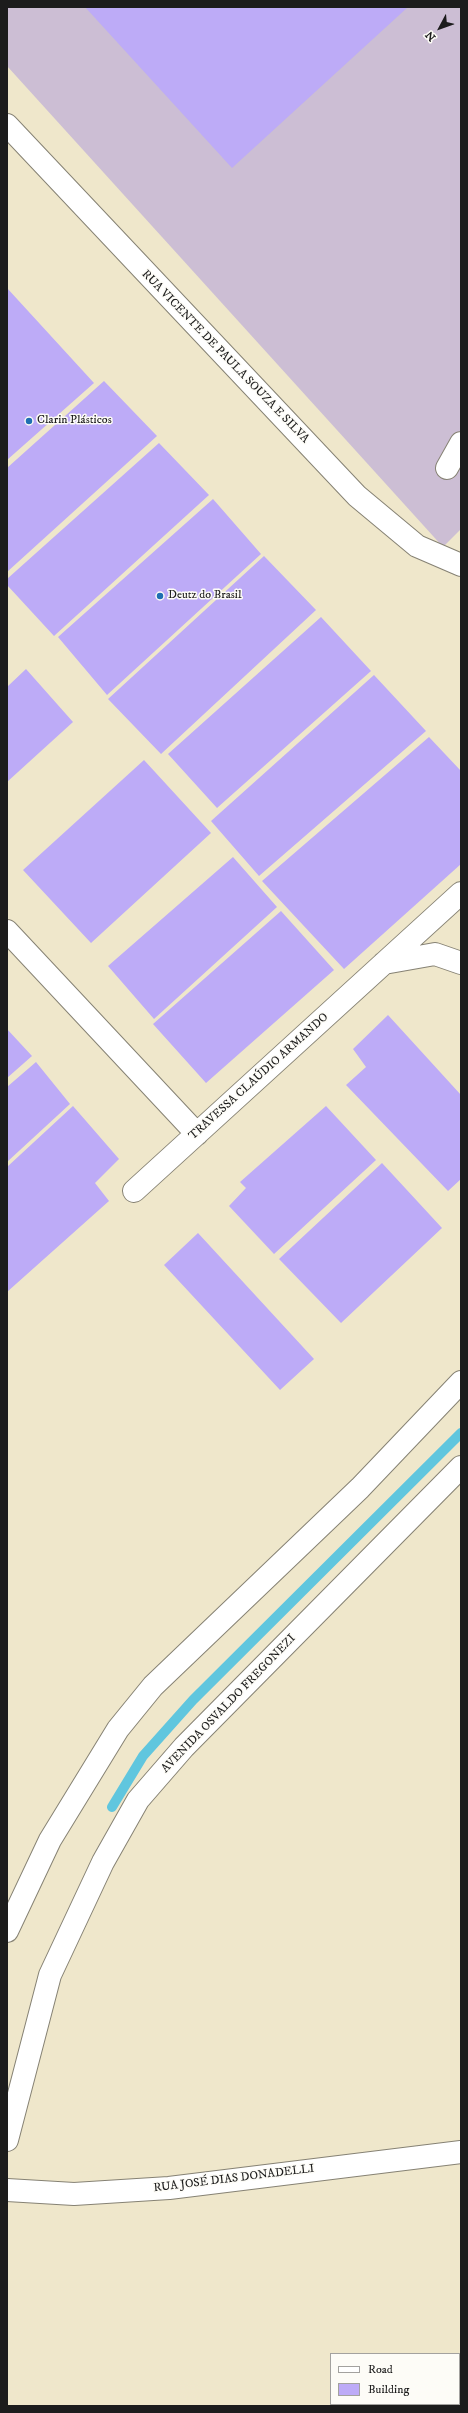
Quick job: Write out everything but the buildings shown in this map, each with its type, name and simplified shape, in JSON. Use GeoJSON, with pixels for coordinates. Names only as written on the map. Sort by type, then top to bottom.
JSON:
{"type":"FeatureCollection","features":[{"type":"Feature","properties":{"kind":"street","name":"RUA VICENTE DE PAULA SOUZA E SILVA"},"geometry":{"type":"LineString","coordinates":[[7,125],[357,496],[417,546],[461,565]]}},
{"type":"Feature","properties":{"kind":"street"},"geometry":{"type":"LineString","coordinates":[[447,468],[461,443]]}},
{"type":"Feature","properties":{"kind":"street","name":"TRAVESSA CLAÚDIO ARMANDO"},"geometry":{"type":"LineString","coordinates":[[134,1191],[461,893]]}},
{"type":"Feature","properties":{"kind":"street"},"geometry":{"type":"LineString","coordinates":[[7,931],[197,1134]]}},
{"type":"Feature","properties":{"kind":"street"},"geometry":{"type":"LineString","coordinates":[[384,963],[435,954],[461,963]]}},
{"type":"Feature","properties":{"kind":"street"},"geometry":{"type":"LineString","coordinates":[[7,1931],[50,1840],[118,1730],[149,1691],[360,1488],[461,1382]]}},
{"type":"Feature","properties":{"kind":"street","name":"AVENIDA OSVALDO FREGONEZI"},"geometry":{"type":"LineString","coordinates":[[7,2140],[50,1975],[103,1862],[138,1800],[184,1747],[461,1468]]}},
{"type":"Feature","properties":{"kind":"street","name":"RUA JOSÉ DIAS DONADELLI"},"geometry":{"type":"LineString","coordinates":[[7,2190],[74,2194],[169,2188],[461,2152]]}},
{"type":"Feature","properties":{"kind":"shaded area"},"geometry":{"type":"Polygon","coordinates":[[[7,7],[461,7],[461,529],[443,547],[7,66],[7,7]]]}},
{"type":"Feature","properties":{"kind":"waterway"},"geometry":{"type":"LineString","coordinates":[[112,1807],[143,1756],[193,1700],[461,1433]]}},
{"type":"Feature","properties":{"kind":"place","name":"Clarin Plásticos"},"geometry":{"type":"Point","coordinates":[29,421]}},
{"type":"Feature","properties":{"kind":"place","name":"Deutz do Brasil"},"geometry":{"type":"Point","coordinates":[160,596]}}]}
